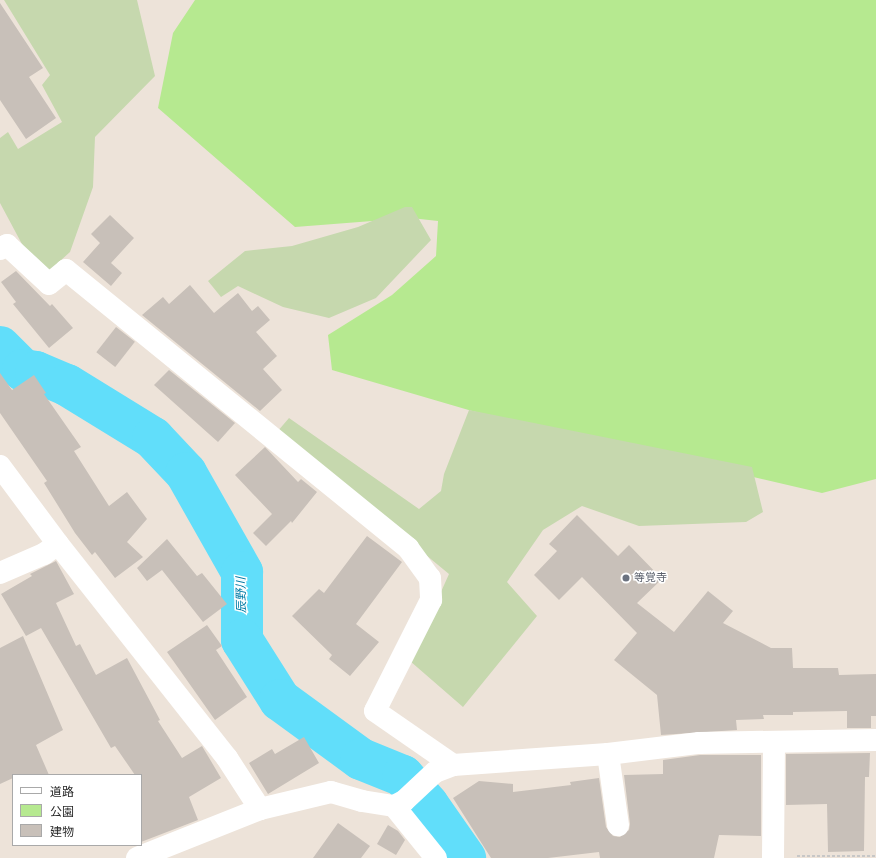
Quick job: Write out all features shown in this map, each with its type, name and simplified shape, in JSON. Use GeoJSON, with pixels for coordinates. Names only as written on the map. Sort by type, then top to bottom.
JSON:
{"type":"FeatureCollection","features":[{"type":"Feature","properties":{"kind":"street"},"geometry":{"type":"LineString","coordinates":[[0,249],[7,244],[50,284],[66,270],[408,548],[430,578],[431,600],[375,711],[444,769]]}},
{"type":"Feature","properties":{"kind":"street"},"geometry":{"type":"LineString","coordinates":[[0,466],[58,544],[227,758],[260,809]]}},
{"type":"Feature","properties":{"kind":"street"},"geometry":{"type":"LineString","coordinates":[[0,573],[44,554],[58,544]]}},
{"type":"Feature","properties":{"kind":"street"},"geometry":{"type":"LineString","coordinates":[[137,858],[179,850],[260,809],[331,792],[362,801],[399,804],[444,769],[608,754],[699,743],[876,740]]}},
{"type":"Feature","properties":{"kind":"street"},"geometry":{"type":"LineString","coordinates":[[773,857],[774,742]]}},
{"type":"Feature","properties":{"kind":"street"},"geometry":{"type":"LineString","coordinates":[[608,754],[618,825]]}},
{"type":"Feature","properties":{"kind":"street"},"geometry":{"type":"LineString","coordinates":[[399,804],[436,858]]}},
{"type":"Feature","properties":{"kind":"path"},"geometry":{"type":"LineString","coordinates":[[773,857],[876,856]]}},
{"type":"Feature","properties":{"kind":"green space"},"geometry":{"type":"Polygon","coordinates":[[[4,0],[137,0],[155,76],[95,137],[93,187],[70,252],[49,271],[23,246],[0,203],[0,138],[8,132],[18,149],[62,122],[42,85],[50,75],[4,0]]]}},
{"type":"Feature","properties":{"kind":"green space"},"geometry":{"type":"Polygon","coordinates":[[[195,0],[876,0],[876,479],[822,493],[472,411],[332,370],[328,335],[392,295],[436,256],[438,221],[411,218],[295,227],[158,108],[173,33],[195,0]]]}},
{"type":"Feature","properties":{"kind":"green space"},"geometry":{"type":"Polygon","coordinates":[[[405,207],[412,207],[431,240],[376,298],[329,318],[283,307],[238,286],[221,297],[208,281],[245,251],[292,246],[358,227],[405,207]]]}},
{"type":"Feature","properties":{"kind":"green space"},"geometry":{"type":"Polygon","coordinates":[[[469,410],[752,467],[763,512],[746,522],[639,526],[582,506],[543,530],[507,582],[537,616],[463,707],[410,661],[449,574],[277,432],[289,418],[419,509],[441,491],[444,474],[469,410]]]}},
{"type":"Feature","properties":{"kind":"building"},"geometry":{"type":"Polygon","coordinates":[[[0,3],[43,68],[29,77],[56,118],[26,139],[0,100],[0,3]]]}},
{"type":"Feature","properties":{"kind":"building"},"geometry":{"type":"Polygon","coordinates":[[[110,215],[134,238],[111,263],[122,273],[111,286],[83,262],[100,243],[91,234],[110,215]]]}},
{"type":"Feature","properties":{"kind":"building"},"geometry":{"type":"Polygon","coordinates":[[[16,271],[50,306],[52,304],[73,328],[49,348],[13,304],[16,302],[1,282],[16,271]]]}},
{"type":"Feature","properties":{"kind":"building"},"geometry":{"type":"Polygon","coordinates":[[[190,285],[214,313],[238,293],[252,311],[258,306],[270,320],[256,332],[277,356],[263,369],[282,390],[260,411],[142,315],[163,297],[169,304],[190,285]]]}},
{"type":"Feature","properties":{"kind":"building"},"geometry":{"type":"Polygon","coordinates":[[[116,327],[135,342],[115,367],[96,352],[116,327]]]}},
{"type":"Feature","properties":{"kind":"building"},"geometry":{"type":"Polygon","coordinates":[[[169,370],[235,423],[218,442],[154,385],[169,370]]]}},
{"type":"Feature","properties":{"kind":"building"},"geometry":{"type":"Polygon","coordinates":[[[0,373],[12,390],[34,375],[46,393],[44,394],[81,447],[74,451],[109,506],[127,492],[147,519],[127,542],[143,557],[115,578],[95,552],[92,555],[75,533],[44,483],[47,481],[0,413],[0,373]]]}},
{"type":"Feature","properties":{"kind":"building"},"geometry":{"type":"Polygon","coordinates":[[[265,447],[298,482],[301,479],[317,492],[292,523],[291,521],[266,546],[253,533],[272,514],[235,475],[265,447]]]}},
{"type":"Feature","properties":{"kind":"building"},"geometry":{"type":"Polygon","coordinates":[[[577,515],[618,556],[629,545],[662,579],[637,603],[674,632],[708,591],[733,611],[723,623],[771,648],[792,648],[793,668],[838,668],[839,675],[876,674],[876,716],[871,716],[871,728],[847,728],[847,711],[793,712],[793,715],[763,715],[764,719],[736,720],[737,730],[661,735],[657,695],[614,660],[637,633],[582,577],[559,600],[534,575],[557,551],[549,544],[577,515]]]}},
{"type":"Feature","properties":{"kind":"building"},"geometry":{"type":"Polygon","coordinates":[[[367,536],[402,562],[356,624],[379,642],[350,676],[329,659],[332,655],[292,616],[319,589],[324,593],[367,536]]]}},
{"type":"Feature","properties":{"kind":"building"},"geometry":{"type":"Polygon","coordinates":[[[167,539],[197,576],[202,573],[227,604],[203,622],[162,570],[147,581],[137,568],[167,539]]]}},
{"type":"Feature","properties":{"kind":"building"},"geometry":{"type":"Polygon","coordinates":[[[56,561],[74,594],[56,603],[76,646],[80,644],[96,675],[127,658],[160,720],[158,721],[182,758],[202,746],[221,778],[189,797],[198,820],[142,842],[142,774],[134,774],[115,746],[111,748],[41,628],[26,636],[1,594],[32,576],[30,574],[56,561]]]}},
{"type":"Feature","properties":{"kind":"building"},"geometry":{"type":"Polygon","coordinates":[[[207,625],[222,646],[216,650],[247,697],[215,720],[167,652],[207,625]]]}},
{"type":"Feature","properties":{"kind":"building"},"geometry":{"type":"Polygon","coordinates":[[[23,636],[63,730],[36,745],[49,774],[12,774],[12,778],[0,784],[0,648],[23,636]]]}},
{"type":"Feature","properties":{"kind":"building"},"geometry":{"type":"Polygon","coordinates":[[[304,737],[319,763],[268,794],[249,763],[272,749],[275,754],[304,737]]]}},
{"type":"Feature","properties":{"kind":"building"},"geometry":{"type":"Polygon","coordinates":[[[870,753],[869,777],[865,777],[864,851],[828,852],[827,804],[786,805],[786,754],[870,753]]]}},
{"type":"Feature","properties":{"kind":"building"},"geometry":{"type":"Polygon","coordinates":[[[700,755],[761,755],[761,836],[719,835],[714,858],[600,858],[599,852],[548,858],[491,858],[453,798],[479,781],[513,784],[513,792],[571,785],[570,782],[599,778],[606,827],[613,836],[620,837],[629,830],[630,824],[624,775],[663,774],[663,760],[700,755]]]}},
{"type":"Feature","properties":{"kind":"building"},"geometry":{"type":"Polygon","coordinates":[[[338,823],[370,846],[361,858],[313,858],[338,823]]]}},
{"type":"Feature","properties":{"kind":"building"},"geometry":{"type":"Polygon","coordinates":[[[388,825],[398,831],[405,840],[396,855],[377,844],[388,825]]]}},
{"type":"Feature","properties":{"kind":"waterway","name":"辰野川"},"geometry":{"type":"LineString","coordinates":[[0,347],[23,370],[36,372],[67,385],[153,438],[186,473],[242,572],[242,640],[280,700],[361,759],[403,776],[428,805],[465,858]]}},
{"type":"Feature","properties":{"kind":"place","name":"等覚寺"},"geometry":{"type":"Point","coordinates":[626,578]}}]}
